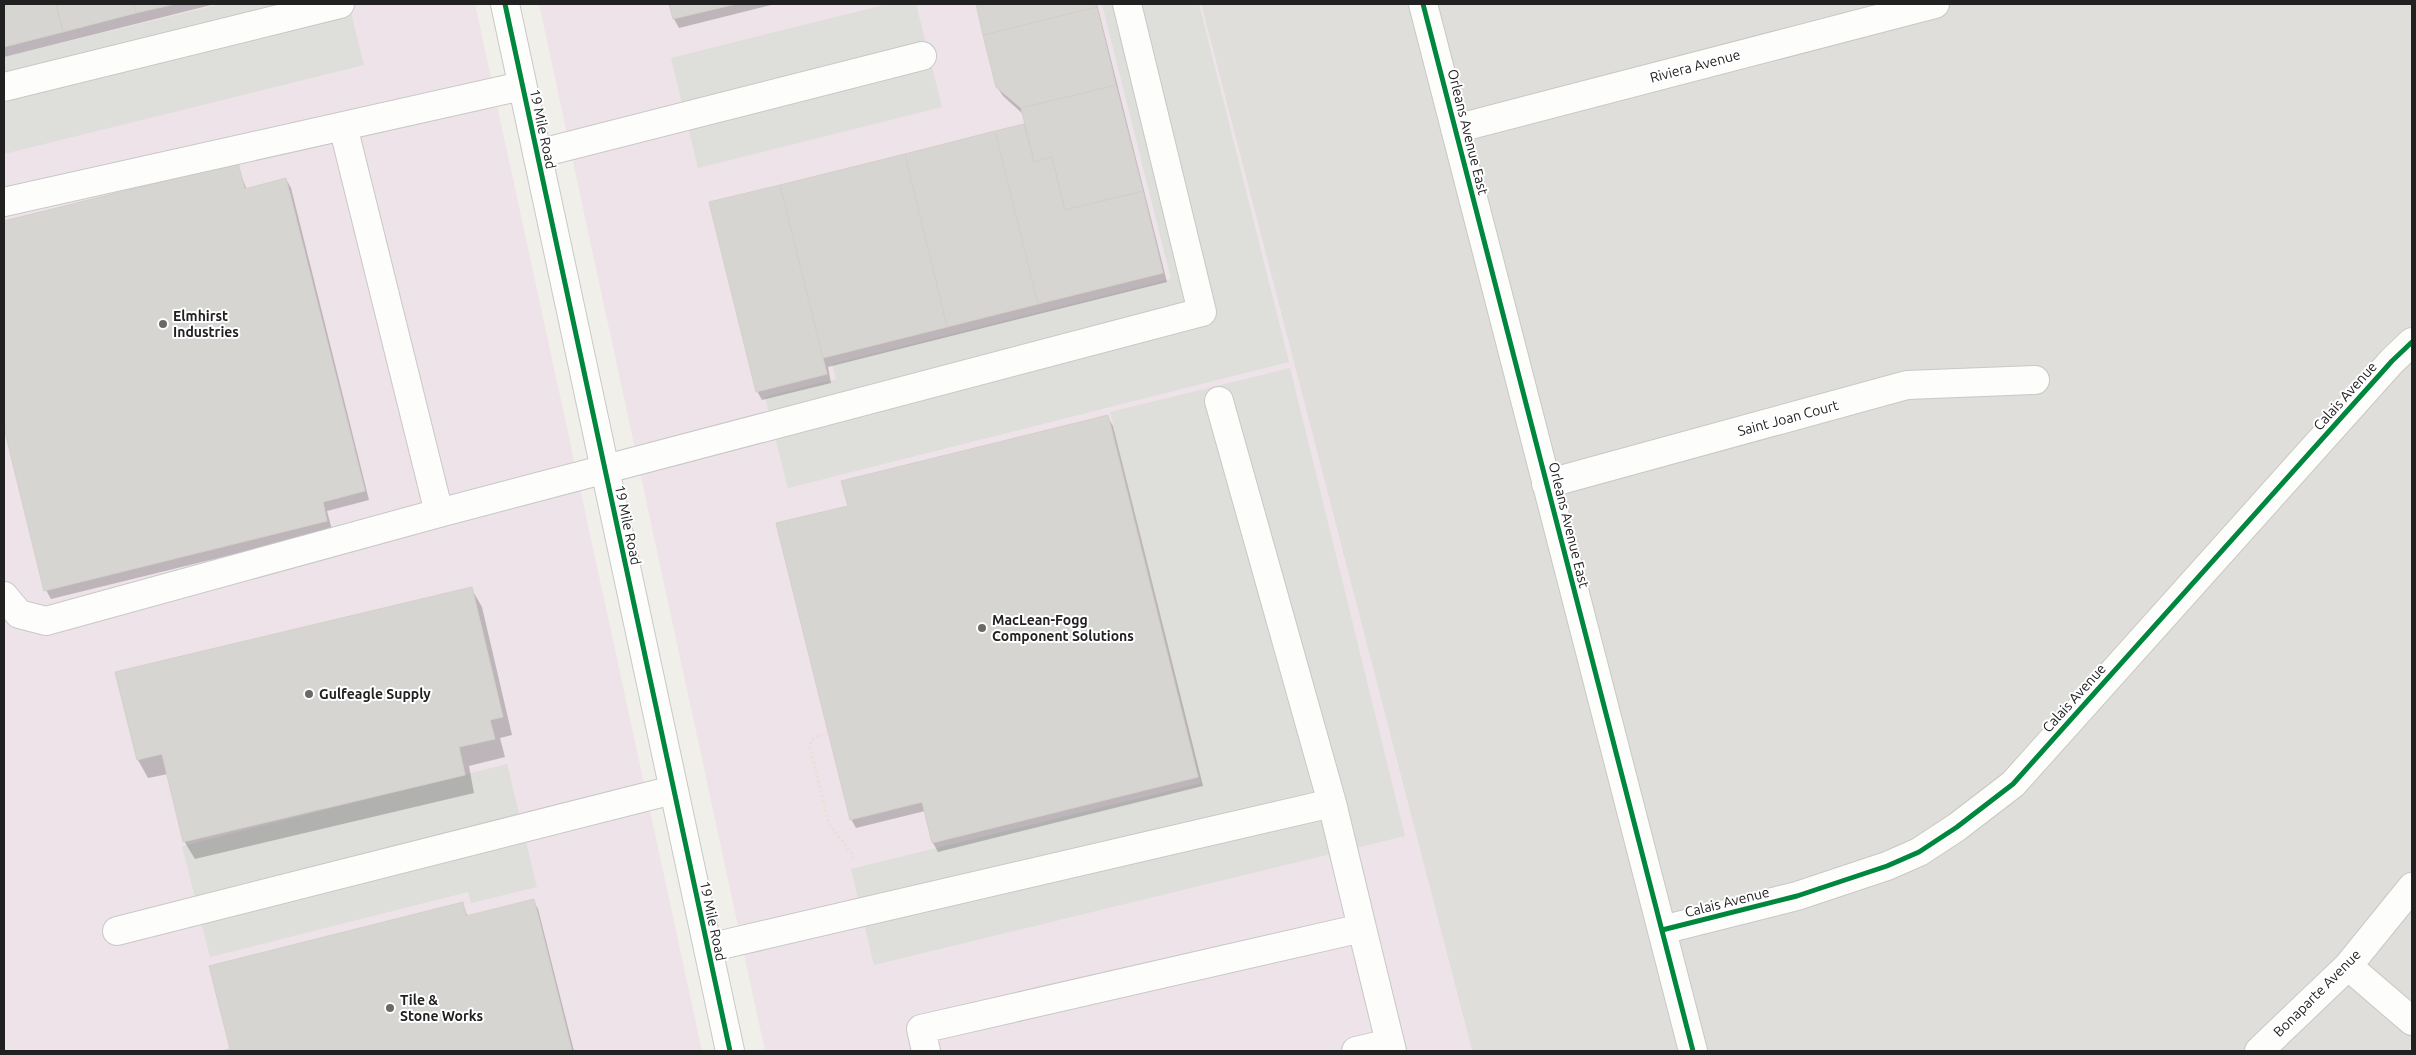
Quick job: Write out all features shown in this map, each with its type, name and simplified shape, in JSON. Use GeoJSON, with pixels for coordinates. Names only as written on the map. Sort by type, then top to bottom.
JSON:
{"type":"FeatureCollection","features":[{"type":"Feature","properties":{"kind":"street"},"geometry":{"type":"LineString","coordinates":[[4,88],[340,4]]}},
{"type":"Feature","properties":{"kind":"street","name":"19 Mile Road"},"geometry":{"type":"LineString","coordinates":[[505,4],[730,1051]]}},
{"type":"Feature","properties":{"kind":"street"},"geometry":{"type":"LineString","coordinates":[[4,596],[19,614],[46,621],[439,513],[605,471],[1202,312],[1127,4]]}},
{"type":"Feature","properties":{"kind":"street","name":"Orleans Avenue East"},"geometry":{"type":"LineString","coordinates":[[1423,4],[1693,1051]]}},
{"type":"Feature","properties":{"kind":"street","name":"Riviera Avenue"},"geometry":{"type":"LineString","coordinates":[[1455,129],[1935,4]]}},
{"type":"Feature","properties":{"kind":"street"},"geometry":{"type":"LineString","coordinates":[[537,154],[922,56]]}},
{"type":"Feature","properties":{"kind":"street"},"geometry":{"type":"LineString","coordinates":[[4,202],[522,86]]}},
{"type":"Feature","properties":{"kind":"street"},"geometry":{"type":"LineString","coordinates":[[343,126],[439,513]]}},
{"type":"Feature","properties":{"kind":"street","name":"Calais Avenue"},"geometry":{"type":"LineString","coordinates":[[1662,930],[1797,896],[1887,866],[1920,852],[1957,827],[2013,784],[2392,361],[2412,342]]}},
{"type":"Feature","properties":{"kind":"street","name":"Saint Joan Court"},"geometry":{"type":"LineString","coordinates":[[1546,484],[1907,386],[2034,380]]}},
{"type":"Feature","properties":{"kind":"street"},"geometry":{"type":"LineString","coordinates":[[1218,401],[1332,804],[1391,1047],[1356,1051]]}},
{"type":"Feature","properties":{"kind":"street"},"geometry":{"type":"LineString","coordinates":[[117,930],[673,790]]}},
{"type":"Feature","properties":{"kind":"street"},"geometry":{"type":"LineString","coordinates":[[708,948],[1332,804]]}},
{"type":"Feature","properties":{"kind":"street","name":"Bonaparte Avenue"},"geometry":{"type":"LineString","coordinates":[[2259,1051],[2348,966],[2412,887]]}},
{"type":"Feature","properties":{"kind":"street"},"geometry":{"type":"LineString","coordinates":[[926,1051],[921,1029],[1362,928]]}},
{"type":"Feature","properties":{"kind":"street"},"geometry":{"type":"LineString","coordinates":[[2348,966],[2412,1021]]}},
{"type":"Feature","properties":{"kind":"path"},"geometry":{"type":"LineString","coordinates":[[828,734],[811,740],[810,747],[829,824],[852,854],[854,861]]}},
{"type":"Feature","properties":{"kind":"shaded area"},"geometry":{"type":"Polygon","coordinates":[[[4,4],[475,4],[702,1051],[4,1051],[4,4]]]}},
{"type":"Feature","properties":{"kind":"shaded area"},"geometry":{"type":"Polygon","coordinates":[[[221,4],[349,4],[364,65],[4,154],[4,57],[221,4]]]}},
{"type":"Feature","properties":{"kind":"shaded area"},"geometry":{"type":"Polygon","coordinates":[[[539,4],[1201,4],[1472,1051],[765,1051],[539,4]]]}},
{"type":"Feature","properties":{"kind":"shaded area"},"geometry":{"type":"Polygon","coordinates":[[[888,4],[916,4],[942,107],[698,168],[671,58],[888,4]]]}},
{"type":"Feature","properties":{"kind":"shaded area"},"geometry":{"type":"Polygon","coordinates":[[[1102,4],[1199,4],[1289,362],[788,488],[765,397],[836,379],[832,364],[1171,279],[1102,4]]]}},
{"type":"Feature","properties":{"kind":"shaded area"},"geometry":{"type":"Polygon","coordinates":[[[1201,4],[2412,4],[2412,1051],[1472,1051],[1201,4]]]}},
{"type":"Feature","properties":{"kind":"shaded area"},"geometry":{"type":"Polygon","coordinates":[[[1290,368],[1405,836],[874,965],[851,869],[1201,783],[1110,412],[1290,368]]]}},
{"type":"Feature","properties":{"kind":"shaded area"},"geometry":{"type":"Polygon","coordinates":[[[507,764],[537,887],[471,903],[468,892],[210,957],[182,846],[507,764]]]}},
{"type":"Feature","properties":{"kind":"building"},"geometry":{"type":"Polygon","coordinates":[[[4,4],[56,4],[63,32],[4,47],[4,4]]]}},
{"type":"Feature","properties":{"kind":"building"},"geometry":{"type":"Polygon","coordinates":[[[56,4],[134,4],[136,13],[63,32],[56,4]]]}},
{"type":"Feature","properties":{"kind":"building"},"geometry":{"type":"Polygon","coordinates":[[[134,4],[175,4],[136,13],[134,4]]]}},
{"type":"Feature","properties":{"kind":"building"},"geometry":{"type":"Polygon","coordinates":[[[669,4],[736,4],[673,19],[669,4]]]}},
{"type":"Feature","properties":{"kind":"building"},"geometry":{"type":"Polygon","coordinates":[[[976,4],[1096,4],[1097,7],[983,35],[976,4]]]}},
{"type":"Feature","properties":{"kind":"building"},"geometry":{"type":"Polygon","coordinates":[[[1097,7],[1116,85],[1021,108],[996,87],[983,35],[1097,7]]]}},
{"type":"Feature","properties":{"kind":"building"},"geometry":{"type":"Polygon","coordinates":[[[1116,85],[1143,191],[1065,210],[1052,157],[1034,162],[1021,108],[1116,85]]]}},
{"type":"Feature","properties":{"kind":"building"},"geometry":{"type":"Polygon","coordinates":[[[1024,124],[1034,162],[1052,157],[1065,210],[1143,191],[1163,273],[1038,304],[995,131],[1024,124]]]}},
{"type":"Feature","properties":{"kind":"building"},"geometry":{"type":"Polygon","coordinates":[[[995,131],[1038,304],[947,327],[905,154],[995,131]]]}},
{"type":"Feature","properties":{"kind":"building"},"geometry":{"type":"Polygon","coordinates":[[[905,154],[947,327],[823,358],[780,185],[905,154]]]}},
{"type":"Feature","properties":{"kind":"building","name":"Elmhirst Industries"},"geometry":{"type":"Polygon","coordinates":[[[238,163],[245,189],[286,178],[365,491],[323,502],[327,521],[44,591],[4,428],[4,221],[238,163]]]}},
{"type":"Feature","properties":{"kind":"building"},"geometry":{"type":"Polygon","coordinates":[[[780,185],[827,374],[756,392],[709,202],[780,185]]]}},
{"type":"Feature","properties":{"kind":"building","name":"MacLean-Fogg Component Solutions"},"geometry":{"type":"Polygon","coordinates":[[[1108,415],[1198,777],[932,843],[922,802],[850,820],[776,523],[848,506],[841,481],[1108,415]]]}},
{"type":"Feature","properties":{"kind":"building","name":"Gulfeagle Supply"},"geometry":{"type":"Polygon","coordinates":[[[472,587],[503,717],[490,720],[495,739],[459,747],[465,775],[183,842],[162,754],[137,760],[115,672],[472,587]]]}},
{"type":"Feature","properties":{"kind":"building","name":"Tile & Stone Works"},"geometry":{"type":"Polygon","coordinates":[[[534,899],[572,1051],[222,1051],[230,1049],[209,966],[463,902],[466,916],[534,899]]]}},
{"type":"Feature","properties":{"kind":"cycle path"},"geometry":{"type":"LineString","coordinates":[[505,4],[730,1051]]}},
{"type":"Feature","properties":{"kind":"cycle path"},"geometry":{"type":"LineString","coordinates":[[1423,4],[1693,1051]]}},
{"type":"Feature","properties":{"kind":"cycle path"},"geometry":{"type":"LineString","coordinates":[[1662,930],[1797,896],[1887,866],[1919,852],[1957,827],[2013,784],[2392,361],[2412,342]]}},
{"type":"Feature","properties":{"kind":"place","name":"Elmhirst Industries"},"geometry":{"type":"Point","coordinates":[163,324]}},
{"type":"Feature","properties":{"kind":"place","name":"MacLean-Fogg Component Solutions"},"geometry":{"type":"Point","coordinates":[982,628]}},
{"type":"Feature","properties":{"kind":"place","name":"Gulfeagle Supply"},"geometry":{"type":"Point","coordinates":[309,694]}},
{"type":"Feature","properties":{"kind":"place","name":"Tile & Stone Works"},"geometry":{"type":"Point","coordinates":[390,1008]}}]}
